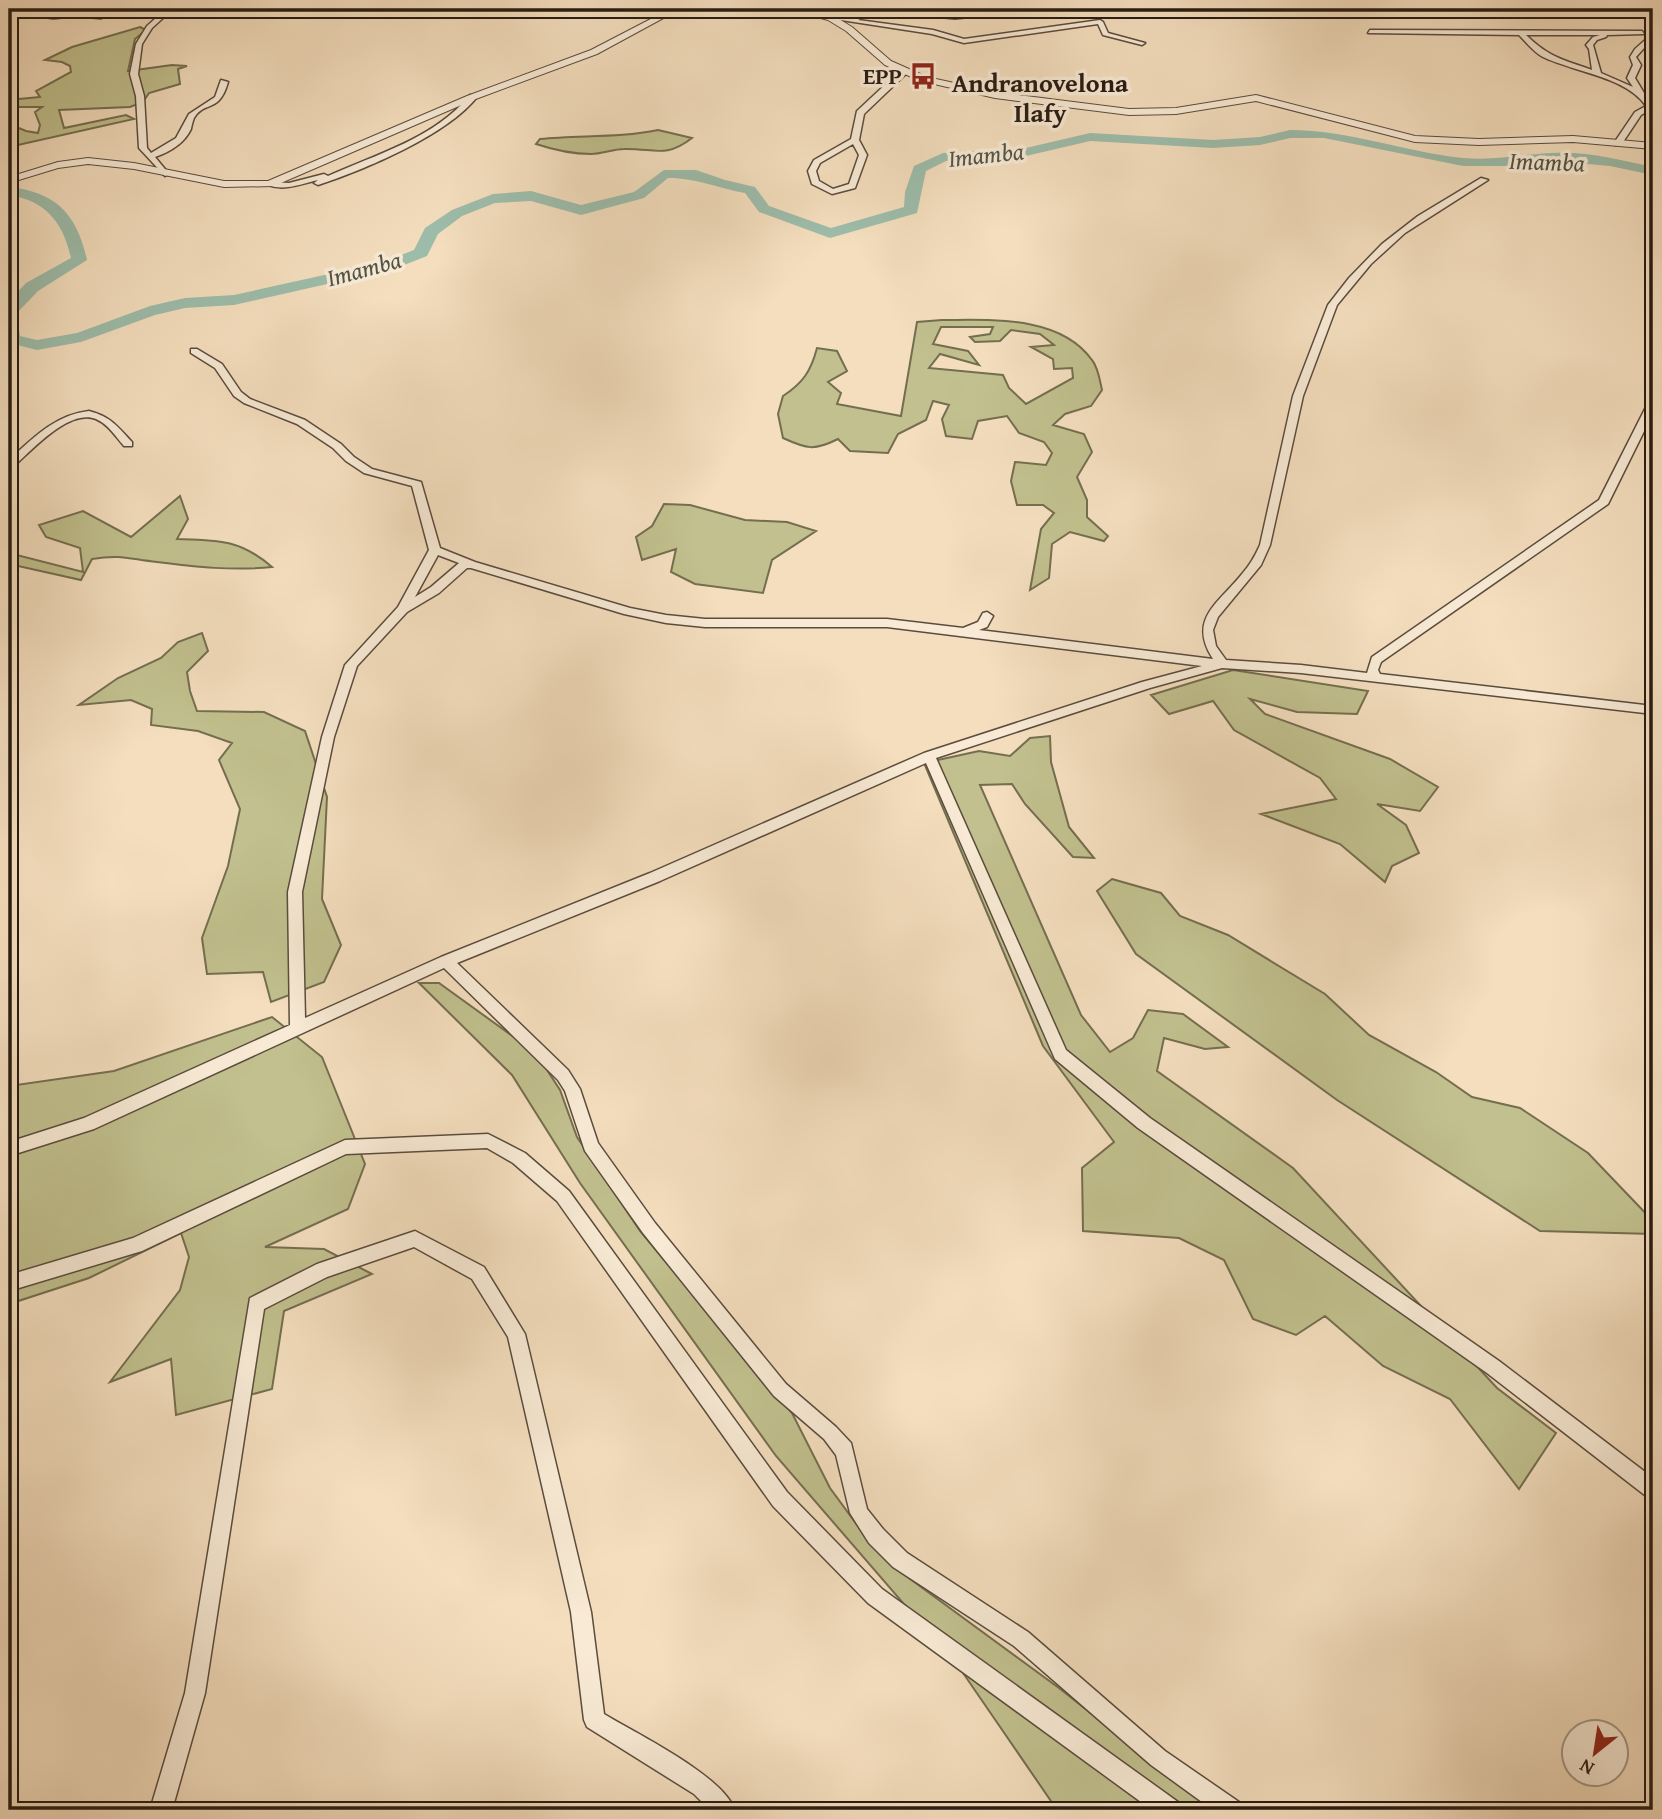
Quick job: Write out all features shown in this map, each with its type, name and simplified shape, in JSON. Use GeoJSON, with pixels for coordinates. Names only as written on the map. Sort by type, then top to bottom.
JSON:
{"type":"FeatureCollection","features":[{"type":"Feature","properties":{"kind":"street"},"geometry":{"type":"LineString","coordinates":[[166,174],[143,148],[140,96],[134,74],[139,44],[149,27],[170,9]]}},
{"type":"Feature","properties":{"kind":"street"},"geometry":{"type":"LineString","coordinates":[[9,180],[55,165],[80,161],[115,163],[213,184],[243,187],[270,184],[473,97],[594,52],[676,9]]}},
{"type":"Feature","properties":{"kind":"street"},"geometry":{"type":"LineString","coordinates":[[792,9],[831,18],[933,32],[964,41],[1100,22],[1105,34],[1142,43]]}},
{"type":"Feature","properties":{"kind":"street"},"geometry":{"type":"LineString","coordinates":[[850,21],[876,9]]}},
{"type":"Feature","properties":{"kind":"street"},"geometry":{"type":"LineString","coordinates":[[925,9],[961,18],[980,9]]}},
{"type":"Feature","properties":{"kind":"street"},"geometry":{"type":"LineString","coordinates":[[831,18],[849,29],[888,63],[905,71],[924,79],[995,95],[1129,112],[1176,111],[1256,98],[1415,139],[1479,142],[1573,139],[1653,146]]}},
{"type":"Feature","properties":{"kind":"street"},"geometry":{"type":"LineString","coordinates":[[1514,23],[1642,33]]}},
{"type":"Feature","properties":{"kind":"street"},"geometry":{"type":"LineString","coordinates":[[1370,32],[1653,33]]}},
{"type":"Feature","properties":{"kind":"street"},"geometry":{"type":"LineString","coordinates":[[1521,33],[1549,57],[1598,74],[1638,92]]}},
{"type":"Feature","properties":{"kind":"street"},"geometry":{"type":"LineString","coordinates":[[1618,143],[1624,133],[1634,126],[1638,114],[1650,107],[1631,78],[1637,65],[1633,57],[1653,33]]}},
{"type":"Feature","properties":{"kind":"street"},"geometry":{"type":"LineString","coordinates":[[1598,74],[1589,45],[1595,38],[1609,34]]}},
{"type":"Feature","properties":{"kind":"street"},"geometry":{"type":"LineString","coordinates":[[855,140],[817,162],[812,171],[815,181],[832,191],[852,186],[863,155],[855,140],[860,113],[905,71]]}},
{"type":"Feature","properties":{"kind":"street"},"geometry":{"type":"LineString","coordinates":[[150,156],[178,141],[194,113],[217,102],[224,82]]}},
{"type":"Feature","properties":{"kind":"street"},"geometry":{"type":"LineString","coordinates":[[318,183],[430,132],[463,109],[473,97]]}},
{"type":"Feature","properties":{"kind":"street"},"geometry":{"type":"LineString","coordinates":[[1222,664],[1206,639],[1206,625],[1211,616],[1247,578],[1264,549],[1279,494],[1296,404],[1334,302],[1401,230],[1484,180]]}},
{"type":"Feature","properties":{"kind":"street"},"geometry":{"type":"LineString","coordinates":[[194,351],[219,366],[237,394],[247,401],[301,422],[368,471],[417,484],[435,550],[403,609],[351,665],[328,737],[295,892],[298,1027]]}},
{"type":"Feature","properties":{"kind":"street"},"geometry":{"type":"LineString","coordinates":[[1375,678],[1372,670],[1376,660],[1604,502],[1653,403]]}},
{"type":"Feature","properties":{"kind":"street"},"geometry":{"type":"LineString","coordinates":[[9,465],[66,417],[82,412],[102,417],[128,444]]}},
{"type":"Feature","properties":{"kind":"street"},"geometry":{"type":"LineString","coordinates":[[435,550],[471,564],[628,611],[666,619],[705,623],[887,623],[1222,664],[1301,669],[1652,712]]}},
{"type":"Feature","properties":{"kind":"street"},"geometry":{"type":"LineString","coordinates":[[403,609],[435,590],[463,566],[471,564]]}},
{"type":"Feature","properties":{"kind":"street"},"geometry":{"type":"LineString","coordinates":[[963,632],[983,624],[987,616]]}},
{"type":"Feature","properties":{"kind":"street"},"geometry":{"type":"LineString","coordinates":[[9,1149],[88,1124],[446,961],[655,877],[929,756],[1146,685],[1222,664]]}},
{"type":"Feature","properties":{"kind":"street"},"geometry":{"type":"LineString","coordinates":[[929,756],[1060,1054],[1144,1123],[1493,1367],[1653,1489]]}},
{"type":"Feature","properties":{"kind":"street"},"geometry":{"type":"LineString","coordinates":[[446,961],[564,1075],[572,1089],[591,1146],[649,1228],[780,1390],[830,1433],[844,1451],[859,1513],[876,1536],[900,1560],[1021,1639],[1158,1758],[1231,1810]]}},
{"type":"Feature","properties":{"kind":"street"},"geometry":{"type":"LineString","coordinates":[[9,1283],[136,1245],[345,1147],[488,1141],[504,1147],[522,1158],[563,1196],[780,1499],[875,1596],[1170,1810]]}},
{"type":"Feature","properties":{"kind":"street"},"geometry":{"type":"LineString","coordinates":[[161,1810],[195,1693],[256,1304],[323,1270],[415,1239],[478,1273],[516,1334],[581,1612],[594,1720],[702,1786],[724,1810]]}},
{"type":"Feature","properties":{"kind":"shaded area"},"geometry":{"type":"Polygon","coordinates":[[[74,9],[138,10],[133,14],[107,14],[101,19],[73,16],[54,19],[40,13],[74,9]]]}},
{"type":"Feature","properties":{"kind":"shaded area"},"geometry":{"type":"Polygon","coordinates":[[[140,27],[146,30],[135,39],[128,71],[172,65],[187,66],[178,69],[180,84],[149,93],[143,102],[130,107],[59,110],[64,128],[126,115],[134,119],[9,147],[9,124],[38,133],[40,125],[35,112],[42,107],[9,107],[9,100],[40,97],[36,91],[71,72],[70,66],[62,62],[45,60],[72,47],[140,27]]]}},
{"type":"Feature","properties":{"kind":"shaded area"},"geometry":{"type":"Polygon","coordinates":[[[658,130],[692,138],[667,150],[624,149],[591,154],[536,144],[540,139],[658,130]]]}},
{"type":"Feature","properties":{"kind":"shaded area"},"geometry":{"type":"Polygon","coordinates":[[[982,320],[1023,323],[1062,335],[1078,345],[1096,366],[1102,390],[1091,406],[1065,414],[1053,425],[1084,434],[1092,452],[1077,477],[1087,500],[1087,517],[1108,536],[1104,541],[1070,532],[1052,544],[1049,578],[1030,590],[1041,529],[1054,513],[1043,505],[1017,505],[1011,481],[1015,462],[1046,465],[1052,453],[1044,442],[1019,433],[1007,416],[978,421],[972,439],[946,436],[942,419],[949,405],[933,401],[926,420],[898,434],[888,453],[850,451],[838,439],[811,447],[783,438],[778,414],[783,396],[805,376],[817,348],[837,351],[847,371],[828,382],[841,393],[837,404],[901,416],[917,322],[982,320]],[[941,327],[933,344],[968,351],[979,365],[940,354],[929,368],[1003,375],[1009,388],[1026,404],[1073,378],[1072,368],[1054,369],[1053,359],[1031,347],[1054,345],[1040,334],[1011,330],[1000,341],[975,342],[970,337],[990,334],[993,327],[941,327]]]}},
{"type":"Feature","properties":{"kind":"shaded area"},"geometry":{"type":"Polygon","coordinates":[[[180,496],[188,519],[177,539],[228,543],[249,551],[272,567],[214,568],[110,557],[92,559],[81,580],[9,564],[9,553],[83,572],[80,548],[46,537],[39,525],[83,511],[131,537],[180,496]]]}},
{"type":"Feature","properties":{"kind":"shaded area"},"geometry":{"type":"Polygon","coordinates":[[[664,504],[690,505],[745,520],[787,522],[816,531],[772,560],[763,593],[695,584],[671,572],[676,549],[642,560],[636,537],[652,526],[664,504]]]}},
{"type":"Feature","properties":{"kind":"shaded area"},"geometry":{"type":"Polygon","coordinates":[[[202,633],[208,651],[187,672],[197,711],[264,712],[305,731],[327,797],[322,899],[341,945],[324,982],[271,1002],[263,972],[207,974],[202,938],[228,866],[240,809],[219,760],[232,743],[198,731],[151,725],[152,709],[131,700],[79,705],[118,678],[161,658],[178,642],[202,633]]]}},
{"type":"Feature","properties":{"kind":"shaded area"},"geometry":{"type":"Polygon","coordinates":[[[1233,670],[1368,691],[1357,714],[1297,712],[1250,699],[1265,714],[1390,759],[1438,787],[1420,811],[1377,804],[1406,825],[1419,853],[1392,866],[1385,882],[1340,844],[1261,814],[1336,799],[1320,778],[1234,730],[1213,701],[1169,714],[1151,695],[1233,670]]]}},
{"type":"Feature","properties":{"kind":"shaded area"},"geometry":{"type":"Polygon","coordinates":[[[1050,736],[1051,762],[1069,827],[1094,858],[1073,857],[1025,804],[1012,784],[980,785],[1081,1015],[1110,1052],[1133,1038],[1148,1010],[1183,1014],[1228,1047],[1205,1049],[1164,1038],[1157,1071],[1293,1168],[1497,1388],[1556,1433],[1519,1489],[1450,1399],[1383,1366],[1325,1316],[1296,1335],[1253,1319],[1224,1260],[1179,1238],[1083,1231],[1082,1168],[1114,1142],[1043,1046],[924,763],[979,751],[1010,756],[1030,738],[1050,736]]]}},
{"type":"Feature","properties":{"kind":"shaded area"},"geometry":{"type":"Polygon","coordinates":[[[1112,879],[1161,893],[1180,916],[1228,935],[1325,994],[1369,1035],[1436,1072],[1472,1097],[1520,1108],[1588,1153],[1653,1221],[1653,1234],[1540,1231],[1337,1100],[1136,954],[1097,891],[1112,879]]]}},
{"type":"Feature","properties":{"kind":"shaded area"},"geometry":{"type":"Polygon","coordinates":[[[419,983],[439,983],[536,1053],[560,1090],[577,1137],[640,1231],[792,1413],[830,1488],[863,1533],[898,1570],[1059,1688],[1213,1810],[1065,1810],[1053,1804],[961,1670],[776,1456],[580,1183],[512,1075],[419,983]]]}},
{"type":"Feature","properties":{"kind":"shaded area"},"geometry":{"type":"Polygon","coordinates":[[[272,1017],[322,1057],[365,1164],[348,1209],[265,1247],[324,1249],[372,1274],[284,1311],[272,1389],[176,1415],[171,1359],[110,1382],[180,1290],[189,1257],[181,1233],[89,1278],[9,1304],[9,1086],[114,1071],[272,1017]]]}},
{"type":"Feature","properties":{"kind":"waterway","name":"Imamba"},"geometry":{"type":"LineString","coordinates":[[9,323],[12,339],[37,345],[81,337],[150,311],[185,303],[234,300],[388,266],[421,253],[431,231],[457,213],[493,199],[531,196],[581,210],[639,195],[664,174],[696,174],[721,184],[750,190],[764,209],[830,233],[912,210],[919,169],[943,157],[1026,152],[1090,137],[1213,144],[1260,141],[1290,134],[1324,134],[1463,162],[1519,162],[1554,157],[1610,162],[1653,171]]}},
{"type":"Feature","properties":{"kind":"waterway","name":"Imamba"},"geometry":{"type":"LineString","coordinates":[[9,191],[37,197],[58,212],[72,233],[79,260],[32,287],[9,311]]}},
{"type":"Feature","properties":{"kind":"place","name":"EPP"},"geometry":{"type":"Point","coordinates":[923,76]}},
{"type":"Feature","properties":{"kind":"district","name":"Andranovelona Ilafy"},"geometry":{"type":"Point","coordinates":[1040,98]}}]}
